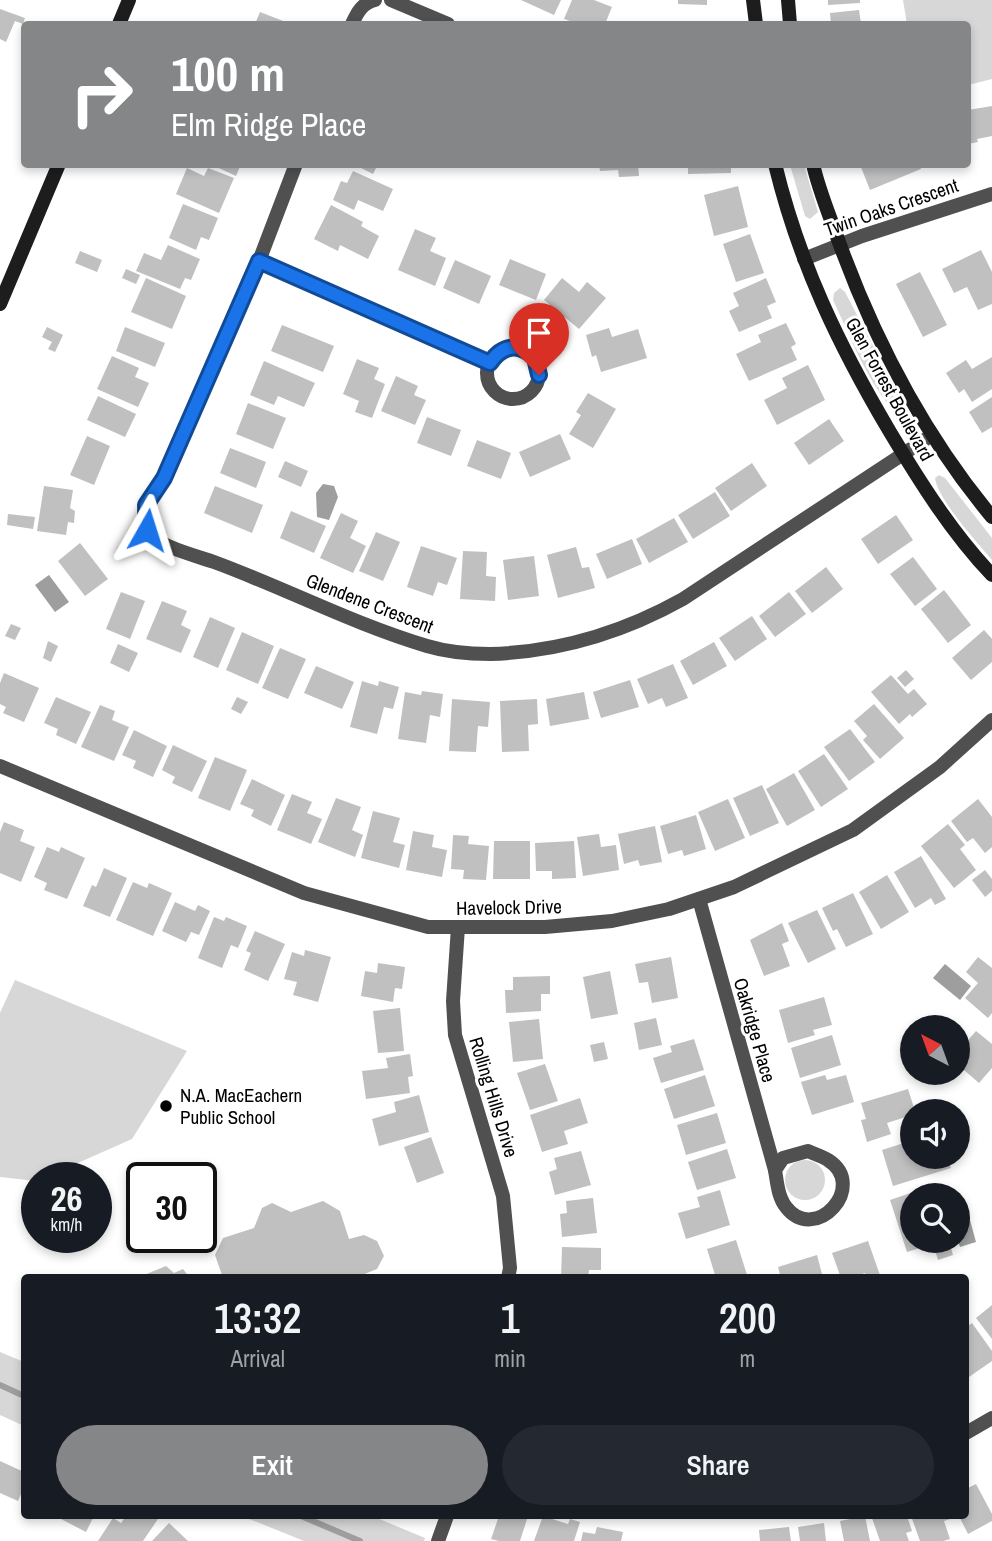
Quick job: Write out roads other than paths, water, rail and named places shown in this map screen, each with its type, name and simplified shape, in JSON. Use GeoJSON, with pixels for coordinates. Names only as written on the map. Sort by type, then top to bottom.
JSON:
{"type":"FeatureCollection","features":[{"type":"Feature","properties":{"kind":"street"},"geometry":{"type":"LineString","coordinates":[[120,21],[129,0]]}},
{"type":"Feature","properties":{"kind":"street"},"geometry":{"type":"LineString","coordinates":[[353,21],[357,12],[368,2],[375,0]]}},
{"type":"Feature","properties":{"kind":"street"},"geometry":{"type":"LineString","coordinates":[[391,0],[441,21]]}},
{"type":"Feature","properties":{"kind":"street"},"geometry":{"type":"LineString","coordinates":[[753,0],[756,21]]}},
{"type":"Feature","properties":{"kind":"street"},"geometry":{"type":"LineString","coordinates":[[788,0],[790,21]]}},
{"type":"Feature","properties":{"kind":"street"},"geometry":{"type":"LineString","coordinates":[[0,304],[57,168]]}},
{"type":"Feature","properties":{"kind":"street","name":"Glendene Crescent"},"geometry":{"type":"LineString","coordinates":[[294,168],[259,261],[164,478],[146,505],[147,530],[152,537],[173,548],[215,562],[389,634],[429,646],[450,651],[490,654],[566,645],[644,620],[717,578],[932,435]]}},
{"type":"Feature","properties":{"kind":"street","name":"Glen Forrest Boulevard"},"geometry":{"type":"LineString","coordinates":[[776,168],[804,259],[851,366],[902,453],[942,514],[992,575]]}},
{"type":"Feature","properties":{"kind":"street","name":"Glen Forrest Boulevard"},"geometry":{"type":"LineString","coordinates":[[814,168],[861,299],[907,393],[932,435],[992,517]]}},
{"type":"Feature","properties":{"kind":"street","name":"Twin Oaks Crescent"},"geometry":{"type":"LineString","coordinates":[[804,259],[992,194]]}},
{"type":"Feature","properties":{"kind":"street"},"geometry":{"type":"LineString","coordinates":[[259,261],[490,363]]}},
{"type":"Feature","properties":{"kind":"street","name":"Havelock Drive"},"geometry":{"type":"LineString","coordinates":[[0,766],[304,893],[428,927],[545,927],[604,922],[669,909],[734,887],[853,830],[940,766],[992,720]]}},
{"type":"Feature","properties":{"kind":"street","name":"Oakridge Place"},"geometry":{"type":"LineString","coordinates":[[699,899],[784,1205],[804,1218],[821,1217],[835,1209],[842,1196],[839,1171],[829,1160],[808,1151],[783,1157],[775,1170]]}},
{"type":"Feature","properties":{"kind":"street","name":"Rolling Hills Drive"},"geometry":{"type":"LineString","coordinates":[[458,927],[453,1000],[455,1035],[503,1196],[509,1274]]}},
{"type":"Feature","properties":{"kind":"street"},"geometry":{"type":"LineString","coordinates":[[969,1431],[992,1418]]}},
{"type":"Feature","properties":{"kind":"street"},"geometry":{"type":"LineString","coordinates":[[438,1541],[446,1519]]}},
{"type":"Feature","properties":{"kind":"waterway"},"geometry":{"type":"LineString","coordinates":[[0,1385],[21,1395]]}},
{"type":"Feature","properties":{"kind":"waterway"},"geometry":{"type":"LineString","coordinates":[[308,1519],[360,1541]]}},
{"type":"Feature","properties":{"kind":"place","name":"N.A. MacEachern Public School"},"geometry":{"type":"Point","coordinates":[166,1106]}}]}
